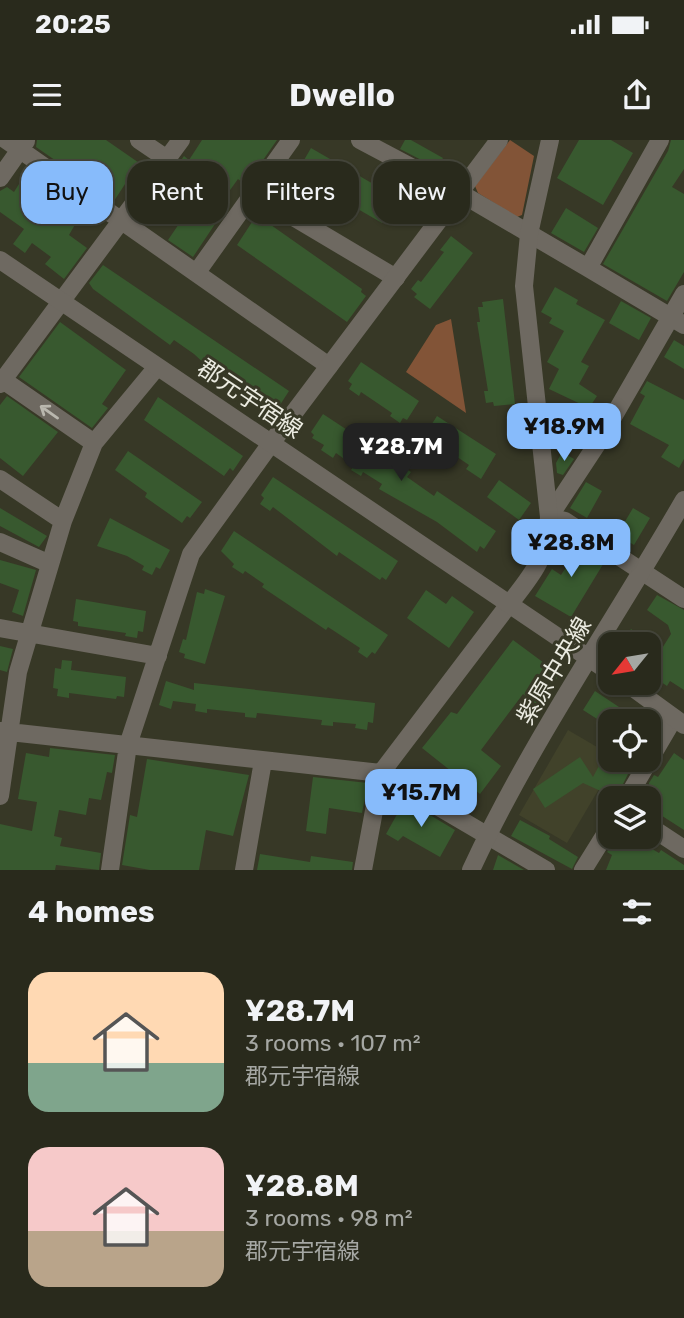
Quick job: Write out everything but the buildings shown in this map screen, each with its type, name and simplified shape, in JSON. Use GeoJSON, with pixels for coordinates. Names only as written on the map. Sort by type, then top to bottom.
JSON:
{"type":"FeatureCollection","features":[{"type":"Feature","properties":{"kind":"street"},"geometry":{"type":"LineString","coordinates":[[139,140],[167,159]]}},
{"type":"Feature","properties":{"kind":"street"},"geometry":{"type":"LineString","coordinates":[[94,443],[1,381],[63,303],[181,140]]}},
{"type":"Feature","properties":{"kind":"street"},"geometry":{"type":"LineString","coordinates":[[275,161],[290,140]]}},
{"type":"Feature","properties":{"kind":"street"},"geometry":{"type":"LineString","coordinates":[[360,140],[386,146],[410,161]]}},
{"type":"Feature","properties":{"kind":"street"},"geometry":{"type":"LineString","coordinates":[[470,179],[499,140]]}},
{"type":"Feature","properties":{"kind":"street"},"geometry":{"type":"LineString","coordinates":[[363,870],[381,773],[539,565],[549,541],[549,517],[524,286],[529,234],[550,140]]}},
{"type":"Feature","properties":{"kind":"street"},"geometry":{"type":"LineString","coordinates":[[588,268],[660,140]]}},
{"type":"Feature","properties":{"kind":"street"},"geometry":{"type":"LineString","coordinates":[[0,178],[17,143],[329,366]]}},
{"type":"Feature","properties":{"kind":"street"},"geometry":{"type":"LineString","coordinates":[[470,198],[677,321]]}},
{"type":"Feature","properties":{"kind":"street"},"geometry":{"type":"LineString","coordinates":[[197,272],[242,209]]}},
{"type":"Feature","properties":{"kind":"street"},"geometry":{"type":"LineString","coordinates":[[305,224],[396,278]]}},
{"type":"Feature","properties":{"kind":"street"},"geometry":{"type":"LineString","coordinates":[[110,870],[128,745],[191,554],[436,224]]}},
{"type":"Feature","properties":{"kind":"street","name":"郡元宇宿線"},"geometry":{"type":"LineString","coordinates":[[0,260],[272,442],[357,504],[598,664]]}},
{"type":"Feature","properties":{"kind":"street"},"geometry":{"type":"LineString","coordinates":[[549,517],[677,321],[684,294]]}},
{"type":"Feature","properties":{"kind":"street"},"geometry":{"type":"LineString","coordinates":[[0,796],[4,732],[29,632],[63,521],[94,443],[157,367]]}},
{"type":"Feature","properties":{"kind":"street"},"geometry":{"type":"LineString","coordinates":[[0,478],[63,521]]}},
{"type":"Feature","properties":{"kind":"street","name":"紫原中央線"},"geometry":{"type":"LineString","coordinates":[[471,870],[487,836],[589,657],[684,500]]}},
{"type":"Feature","properties":{"kind":"street"},"geometry":{"type":"LineString","coordinates":[[549,517],[565,521],[684,599]]}},
{"type":"Feature","properties":{"kind":"street"},"geometry":{"type":"LineString","coordinates":[[0,542],[50,564]]}},
{"type":"Feature","properties":{"kind":"street"},"geometry":{"type":"LineString","coordinates":[[0,628],[158,656]]}},
{"type":"Feature","properties":{"kind":"street"},"geometry":{"type":"LineString","coordinates":[[635,786],[679,721],[643,695]]}},
{"type":"Feature","properties":{"kind":"street"},"geometry":{"type":"LineString","coordinates":[[4,732],[381,773],[546,870]]}},
{"type":"Feature","properties":{"kind":"street"},"geometry":{"type":"LineString","coordinates":[[244,870],[263,761]]}},
{"type":"Feature","properties":{"kind":"street"},"geometry":{"type":"LineString","coordinates":[[661,834],[684,849]]}},
{"type":"Feature","properties":{"kind":"street"},"geometry":{"type":"LineString","coordinates":[[583,870],[598,846]]}},
{"type":"Feature","properties":{"kind":"shaded area"},"geometry":{"type":"Polygon","coordinates":[[[510,140],[534,156],[522,215],[517,217],[478,193],[475,186],[510,140]]]}},
{"type":"Feature","properties":{"kind":"shaded area"},"geometry":{"type":"Polygon","coordinates":[[[451,319],[466,413],[406,372],[436,325],[451,319]]]}},
{"type":"Feature","properties":{"kind":"shaded area"},"geometry":{"type":"Polygon","coordinates":[[[568,730],[597,747],[598,772],[609,772],[598,786],[598,790],[567,843],[519,815],[568,730]]]}}]}
